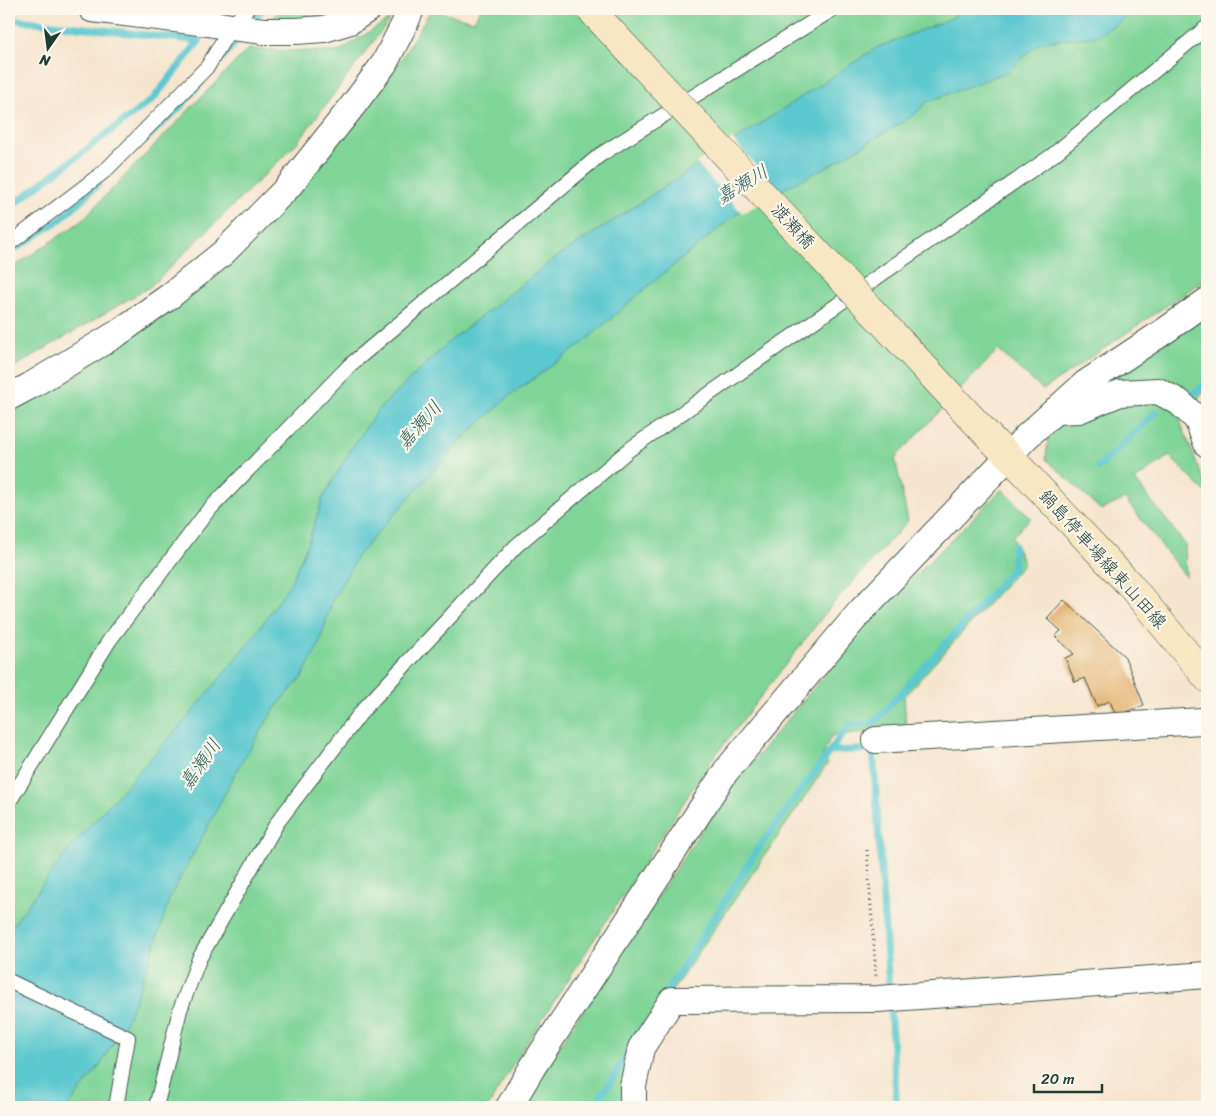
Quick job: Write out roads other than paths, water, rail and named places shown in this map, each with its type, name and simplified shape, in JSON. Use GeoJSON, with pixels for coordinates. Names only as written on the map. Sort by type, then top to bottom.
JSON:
{"type":"FeatureCollection","features":[{"type":"Feature","properties":{"kind":"main road","name":"渡瀬橋"},"geometry":{"type":"LineString","coordinates":[[590,9],[1002,450]]}},
{"type":"Feature","properties":{"kind":"main road","name":"鍋島停車場線東山田線"},"geometry":{"type":"LineString","coordinates":[[1002,450],[1129,584],[1207,678]]}},
{"type":"Feature","properties":{"kind":"street"},"geometry":{"type":"LineString","coordinates":[[92,9],[220,20],[264,31],[324,29],[350,21],[368,9]]}},
{"type":"Feature","properties":{"kind":"street"},"geometry":{"type":"LineString","coordinates":[[9,397],[118,333],[170,296],[223,252],[288,187],[351,108],[384,64],[411,9]]}},
{"type":"Feature","properties":{"kind":"street"},"geometry":{"type":"LineString","coordinates":[[509,1107],[532,1068],[726,771],[860,612],[1002,450],[1025,438],[1086,383],[1207,301]]}},
{"type":"Feature","properties":{"kind":"street"},"geometry":{"type":"LineString","coordinates":[[1055,411],[1079,410],[1120,393],[1158,391],[1179,402],[1197,419],[1207,444]]}},
{"type":"Feature","properties":{"kind":"street"},"geometry":{"type":"LineString","coordinates":[[876,740],[1202,721]]}},
{"type":"Feature","properties":{"kind":"street"},"geometry":{"type":"LineString","coordinates":[[633,1107],[633,1086],[641,1048],[672,1000],[878,999],[1207,975]]}},
{"type":"Feature","properties":{"kind":"lane"},"geometry":{"type":"LineString","coordinates":[[9,802],[109,641],[208,512],[350,365],[600,155],[833,9]]}},
{"type":"Feature","properties":{"kind":"lane"},"geometry":{"type":"LineString","coordinates":[[9,244],[105,171],[208,66],[220,20]]}},
{"type":"Feature","properties":{"kind":"lane"},"geometry":{"type":"LineString","coordinates":[[156,1107],[180,1010],[199,959],[277,823],[363,710],[516,546],[630,449],[1053,155],[1207,27]]}},
{"type":"Feature","properties":{"kind":"lane"},"geometry":{"type":"LineString","coordinates":[[9,981],[128,1038],[116,1107]]}},
{"type":"Feature","properties":{"kind":"water","name":"嘉瀬川"},"geometry":{"type":"Polygon","coordinates":[[[960,9],[1140,9],[1095,37],[1041,42],[1009,71],[927,102],[914,115],[832,164],[740,211],[646,288],[583,343],[512,394],[463,438],[358,555],[332,601],[319,645],[302,677],[275,708],[234,775],[170,897],[130,1014],[101,1064],[68,1107],[9,1107],[9,930],[70,848],[190,715],[252,639],[290,584],[308,543],[323,498],[351,449],[379,409],[451,340],[557,257],[876,48],[954,17],[960,9]]]}},
{"type":"Feature","properties":{"kind":"waterway"},"geometry":{"type":"LineString","coordinates":[[251,23],[263,9]]}},
{"type":"Feature","properties":{"kind":"waterway"},"geometry":{"type":"LineString","coordinates":[[9,19],[199,41],[199,37]]}},
{"type":"Feature","properties":{"kind":"waterway"},"geometry":{"type":"LineString","coordinates":[[212,69],[243,34]]}},
{"type":"Feature","properties":{"kind":"waterway"},"geometry":{"type":"LineString","coordinates":[[9,208],[153,99],[199,41]]}},
{"type":"Feature","properties":{"kind":"waterway"},"geometry":{"type":"LineString","coordinates":[[147,138],[183,104],[202,81]]}},
{"type":"Feature","properties":{"kind":"waterway"},"geometry":{"type":"LineString","coordinates":[[9,253],[61,219],[99,183]]}},
{"type":"Feature","properties":{"kind":"waterway"},"geometry":{"type":"LineString","coordinates":[[1194,393],[1207,383]]}},
{"type":"Feature","properties":{"kind":"waterway"},"geometry":{"type":"LineString","coordinates":[[1099,467],[1156,412]]}},
{"type":"Feature","properties":{"kind":"waterway"},"geometry":{"type":"LineString","coordinates":[[665,995],[760,846],[849,725],[873,724],[1013,569],[1014,546]]}},
{"type":"Feature","properties":{"kind":"waterway"},"geometry":{"type":"LineString","coordinates":[[873,749],[889,989]]}},
{"type":"Feature","properties":{"kind":"waterway"},"geometry":{"type":"LineString","coordinates":[[830,751],[877,749]]}},
{"type":"Feature","properties":{"kind":"waterway"},"geometry":{"type":"LineString","coordinates":[[890,1008],[897,1107]]}},
{"type":"Feature","properties":{"kind":"waterway"},"geometry":{"type":"LineString","coordinates":[[594,1107],[630,1051]]}}]}
